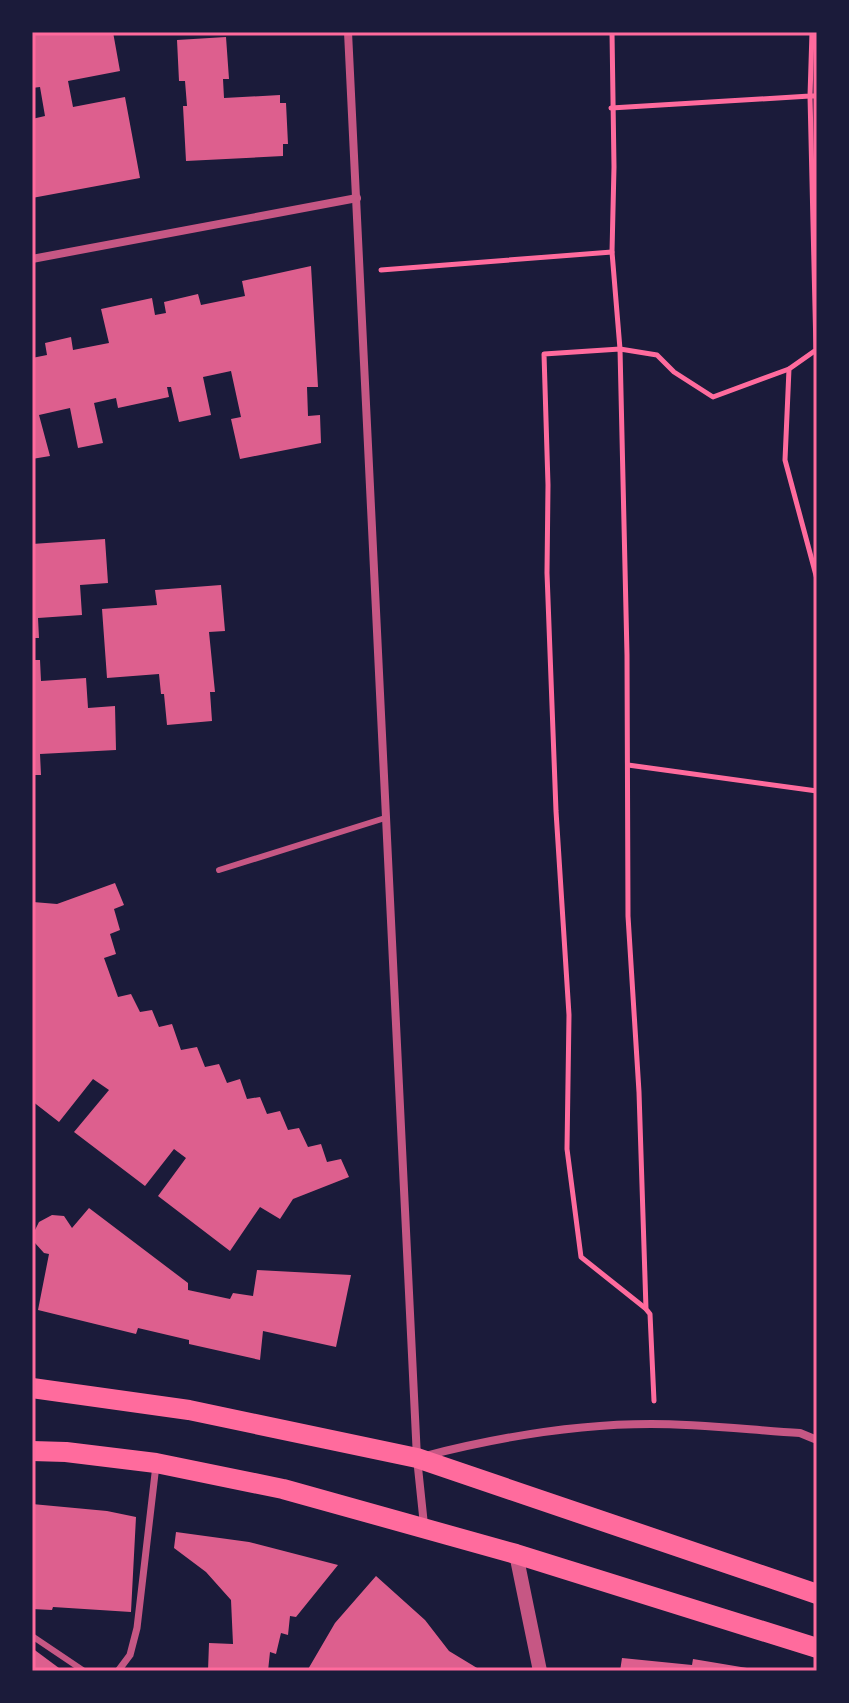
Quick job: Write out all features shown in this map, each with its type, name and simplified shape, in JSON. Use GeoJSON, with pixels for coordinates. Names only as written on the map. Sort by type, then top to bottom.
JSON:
{"type":"FeatureCollection","features":[{"type":"Feature","properties":{"kind":"main road"},"geometry":{"type":"LineString","coordinates":[[32,1388],[189,1410],[417,1458],[817,1594]]}},
{"type":"Feature","properties":{"kind":"main road"},"geometry":{"type":"LineString","coordinates":[[32,1451],[156,1463],[283,1489],[516,1554],[817,1648]]}},
{"type":"Feature","properties":{"kind":"street"},"geometry":{"type":"LineString","coordinates":[[348,32],[417,1458],[424,1528]]}},
{"type":"Feature","properties":{"kind":"street"},"geometry":{"type":"LineString","coordinates":[[32,259],[357,198]]}},
{"type":"Feature","properties":{"kind":"street"},"geometry":{"type":"LineString","coordinates":[[417,1458],[504,1437],[602,1426],[655,1424],[771,1431],[800,1433],[817,1440]]}},
{"type":"Feature","properties":{"kind":"street"},"geometry":{"type":"LineString","coordinates":[[118,1671],[130,1655],[137,1628],[156,1463]]}},
{"type":"Feature","properties":{"kind":"street"},"geometry":{"type":"LineString","coordinates":[[516,1554],[540,1671]]}},
{"type":"Feature","properties":{"kind":"lane"},"geometry":{"type":"LineString","coordinates":[[219,870],[385,818]]}},
{"type":"Feature","properties":{"kind":"lane"},"geometry":{"type":"LineString","coordinates":[[32,1636],[84,1671]]}},
{"type":"Feature","properties":{"kind":"path"},"geometry":{"type":"LineString","coordinates":[[612,32],[612,252],[620,349],[628,916],[639,1092],[646,1309]]}},
{"type":"Feature","properties":{"kind":"path"},"geometry":{"type":"LineString","coordinates":[[653,1369],[650,1314],[581,1257],[567,1149],[569,1015],[556,811],[547,573],[544,354],[620,349],[657,355],[674,372],[713,397],[789,369],[816,350],[812,32]]}},
{"type":"Feature","properties":{"kind":"path"},"geometry":{"type":"LineString","coordinates":[[611,108],[814,96]]}},
{"type":"Feature","properties":{"kind":"path"},"geometry":{"type":"LineString","coordinates":[[361,272],[612,252]]}},
{"type":"Feature","properties":{"kind":"path"},"geometry":{"type":"LineString","coordinates":[[789,369],[785,460],[817,579]]}},
{"type":"Feature","properties":{"kind":"path"},"geometry":{"type":"LineString","coordinates":[[628,765],[817,791]]}},
{"type":"Feature","properties":{"kind":"building"},"geometry":{"type":"Polygon","coordinates":[[[47,32],[113,32],[120,71],[68,81],[73,107],[125,97],[140,178],[32,198],[32,119],[45,116],[40,87],[32,88],[32,35],[47,32]]]}},
{"type":"Feature","properties":{"kind":"building"},"geometry":{"type":"Polygon","coordinates":[[[226,37],[229,79],[223,79],[224,98],[280,95],[280,103],[286,103],[288,144],[283,144],[283,156],[186,161],[183,106],[187,106],[185,81],[179,81],[177,40],[226,37]]]}},
{"type":"Feature","properties":{"kind":"building"},"geometry":{"type":"Polygon","coordinates":[[[311,266],[318,387],[307,387],[308,416],[320,415],[321,443],[240,459],[231,419],[241,417],[231,371],[203,377],[211,415],[179,422],[171,387],[167,387],[169,397],[118,408],[116,398],[94,403],[103,443],[78,448],[70,408],[39,415],[50,456],[32,459],[32,358],[47,355],[45,343],[71,337],[73,350],[109,343],[101,309],[152,298],[155,315],[166,313],[164,302],[198,294],[201,305],[245,296],[242,281],[311,266]]]}},
{"type":"Feature","properties":{"kind":"building"},"geometry":{"type":"Polygon","coordinates":[[[105,539],[108,583],[80,585],[82,615],[38,618],[39,638],[32,638],[32,544],[105,539]]]}},
{"type":"Feature","properties":{"kind":"building"},"geometry":{"type":"Polygon","coordinates":[[[221,585],[225,631],[209,632],[215,692],[210,692],[212,721],[167,725],[159,674],[107,678],[102,609],[157,605],[155,590],[221,585]]]}},
{"type":"Feature","properties":{"kind":"building"},"geometry":{"type":"Polygon","coordinates":[[[32,660],[40,660],[41,681],[86,678],[88,708],[115,706],[116,750],[40,754],[41,775],[35,775],[35,783],[32,783],[32,660]]]}},
{"type":"Feature","properties":{"kind":"building"},"geometry":{"type":"Polygon","coordinates":[[[115,883],[124,905],[114,909],[120,930],[110,934],[116,954],[104,958],[118,997],[131,994],[140,1012],[152,1010],[159,1027],[172,1024],[181,1050],[197,1047],[205,1067],[219,1064],[227,1083],[240,1079],[247,1099],[260,1097],[267,1114],[280,1111],[288,1130],[299,1128],[308,1147],[321,1144],[327,1162],[341,1159],[349,1177],[293,1199],[280,1219],[260,1207],[230,1251],[158,1196],[186,1158],[174,1149],[145,1186],[74,1132],[109,1090],[93,1079],[59,1122],[32,1101],[33,902],[57,904],[115,883]]]}},
{"type":"Feature","properties":{"kind":"building"},"geometry":{"type":"Polygon","coordinates":[[[89,1208],[188,1283],[188,1290],[230,1299],[233,1293],[253,1296],[257,1270],[351,1275],[336,1347],[263,1331],[260,1360],[189,1344],[189,1340],[138,1328],[136,1334],[38,1310],[49,1254],[35,1243],[34,1232],[39,1222],[52,1215],[64,1216],[72,1228],[89,1208]]]}},
{"type":"Feature","properties":{"kind":"building"},"geometry":{"type":"Polygon","coordinates":[[[32,1504],[136,1517],[131,1612],[53,1607],[52,1610],[32,1609],[32,1504]]]}},
{"type":"Feature","properties":{"kind":"building"},"geometry":{"type":"Polygon","coordinates":[[[176,1532],[249,1542],[338,1565],[296,1617],[290,1616],[288,1635],[281,1633],[276,1654],[270,1652],[268,1671],[208,1671],[209,1643],[233,1644],[231,1600],[206,1572],[174,1548],[176,1532]]]}},
{"type":"Feature","properties":{"kind":"building"},"geometry":{"type":"Polygon","coordinates":[[[376,1576],[425,1620],[449,1651],[482,1671],[307,1671],[335,1623],[376,1576]]]}},
{"type":"Feature","properties":{"kind":"building"},"geometry":{"type":"Polygon","coordinates":[[[32,1648],[63,1671],[32,1671],[32,1648]]]}},
{"type":"Feature","properties":{"kind":"building"},"geometry":{"type":"Polygon","coordinates":[[[622,1658],[692,1665],[693,1659],[747,1668],[747,1671],[620,1671],[622,1658]]]}}]}
